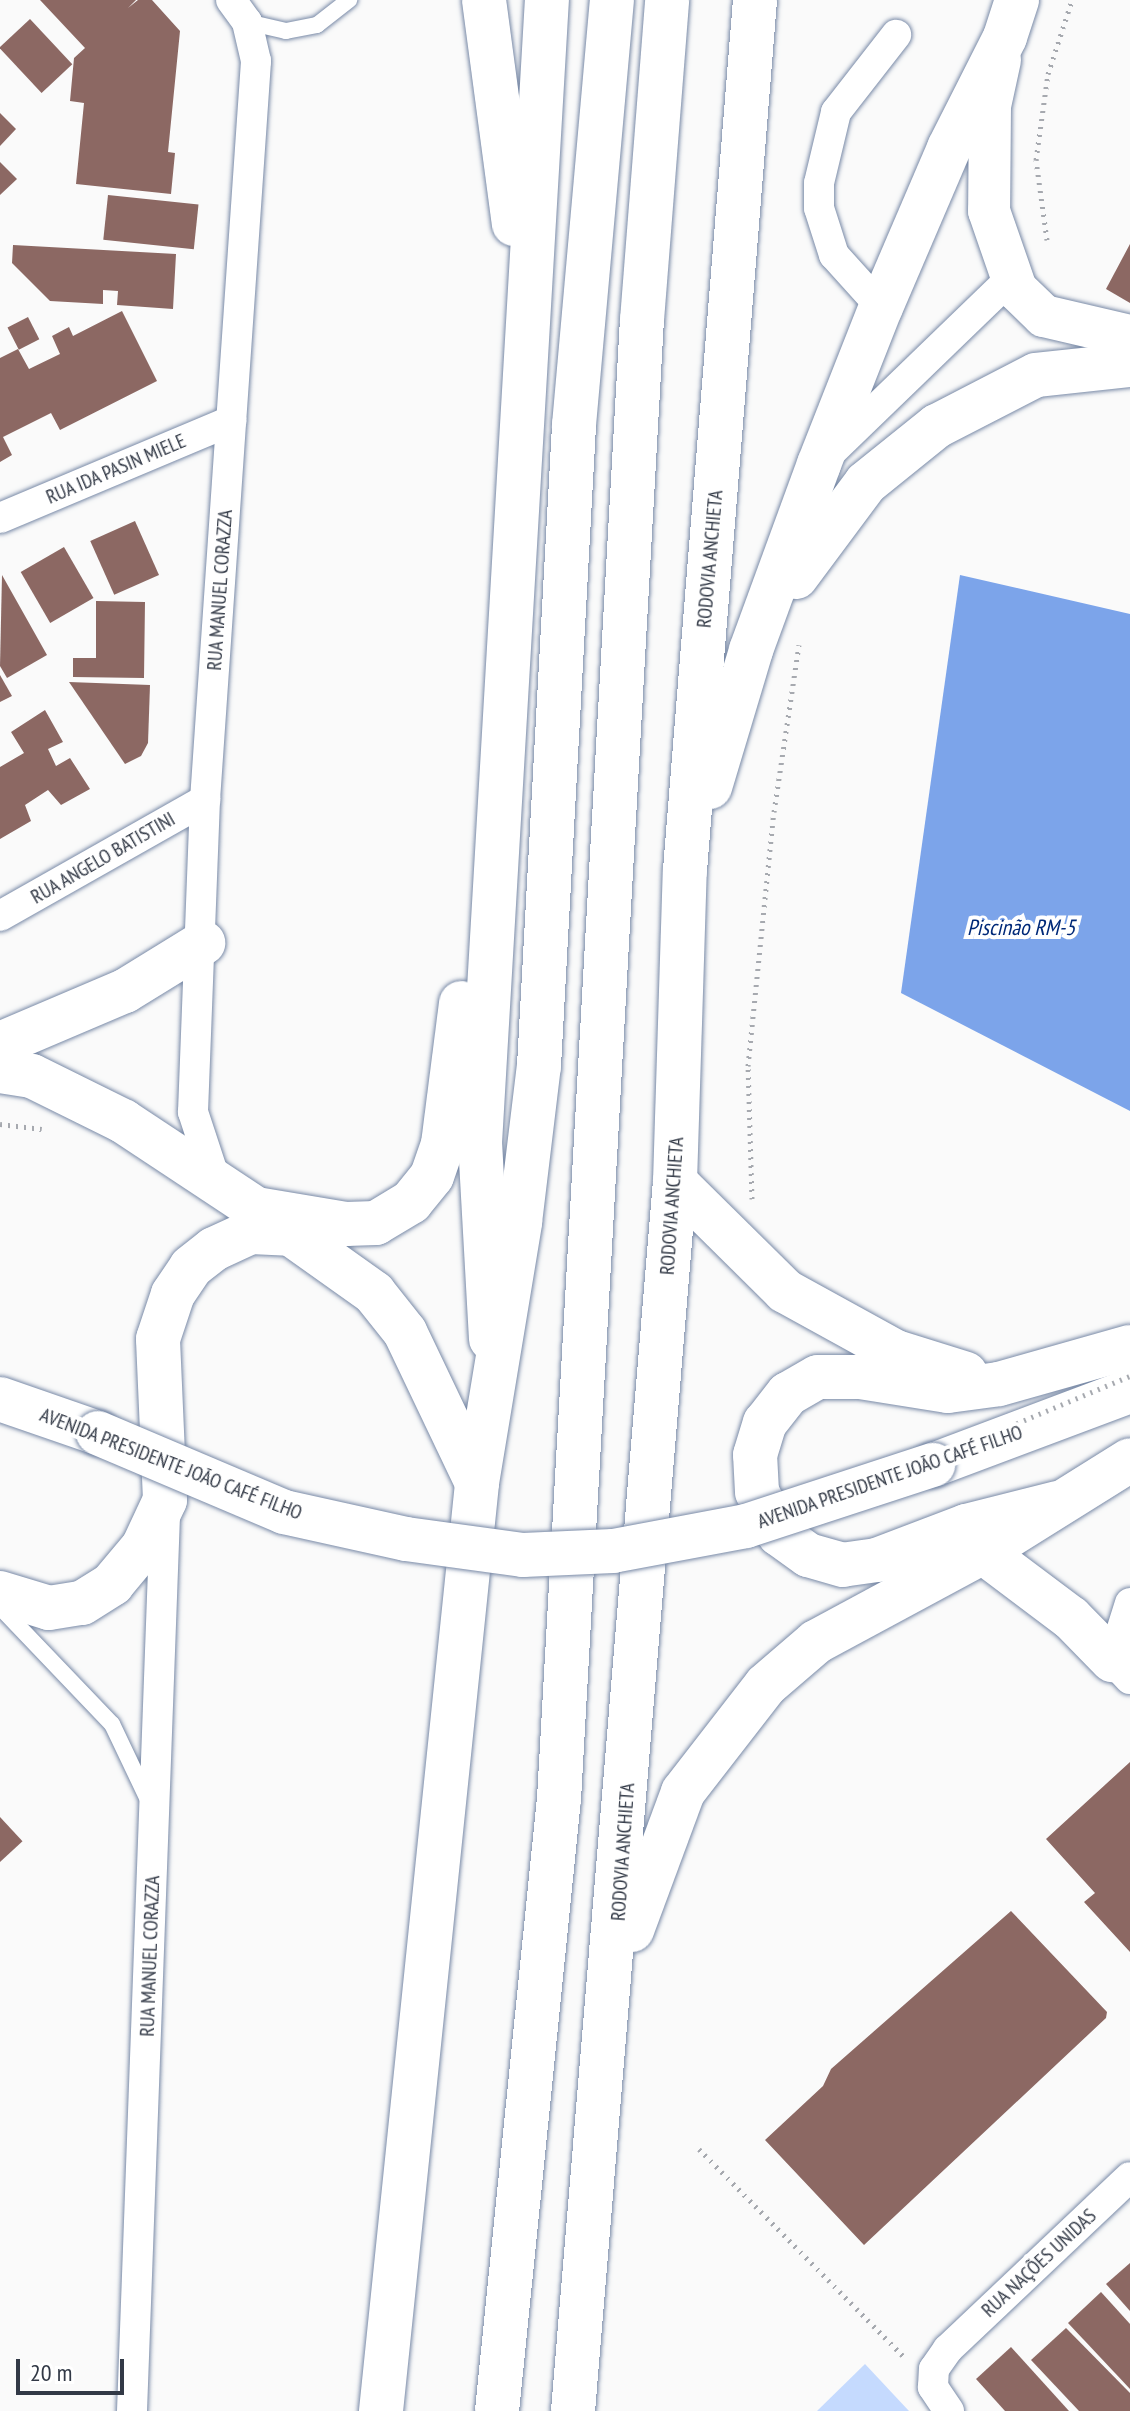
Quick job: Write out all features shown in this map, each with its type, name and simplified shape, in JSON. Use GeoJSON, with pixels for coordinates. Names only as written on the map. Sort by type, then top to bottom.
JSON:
{"type":"FeatureCollection","features":[{"type":"Feature","properties":{"kind":"main road"},"geometry":{"type":"LineString","coordinates":[[484,0],[527,329]]}},
{"type":"Feature","properties":{"kind":"main road"},"geometry":{"type":"LineString","coordinates":[[494,1380],[480,1143],[547,0]]}},
{"type":"Feature","properties":{"kind":"main road"},"geometry":{"type":"LineString","coordinates":[[381,2411],[477,1483],[520,1222],[539,1066],[574,425],[612,0]]}},
{"type":"Feature","properties":{"kind":"main road"},"geometry":{"type":"LineString","coordinates":[[497,2411],[559,1799],[642,320],[667,0]]}},
{"type":"Feature","properties":{"kind":"main road","name":"RODOVIA ANCHIETA"},"geometry":{"type":"LineString","coordinates":[[573,2411],[612,1985],[675,1182],[685,870],[755,0]]}},
{"type":"Feature","properties":{"kind":"main road"},"geometry":{"type":"LineString","coordinates":[[685,870],[751,650],[819,464],[949,148],[1011,18]]}},
{"type":"Feature","properties":{"kind":"main road"},"geometry":{"type":"LineString","coordinates":[[1011,18],[990,106],[988,194],[1003,260],[1026,303],[1044,316],[1130,336]]}},
{"type":"Feature","properties":{"kind":"main road"},"geometry":{"type":"LineString","coordinates":[[751,650],[828,528],[866,483],[911,444],[1036,375],[1130,365]]}},
{"type":"Feature","properties":{"kind":"main road"},"geometry":{"type":"LineString","coordinates":[[256,1209],[310,1221],[376,1223],[411,1202],[432,1176],[443,1144],[467,957],[497,832]]}},
{"type":"Feature","properties":{"kind":"main road"},"geometry":{"type":"LineString","coordinates":[[0,1044],[125,991],[203,943]]}},
{"type":"Feature","properties":{"kind":"main road"},"geometry":{"type":"LineString","coordinates":[[0,1071],[32,1076],[66,1092],[216,1182],[374,1293],[405,1332],[477,1483]]}},
{"type":"Feature","properties":{"kind":"main road"},"geometry":{"type":"LineString","coordinates":[[675,1182],[785,1291],[834,1322],[896,1352],[999,1384]]}},
{"type":"Feature","properties":{"kind":"main road"},"geometry":{"type":"LineString","coordinates":[[0,1593],[49,1608],[82,1603],[112,1584],[143,1547],[165,1500],[158,1339],[173,1294],[191,1267],[214,1249],[251,1232],[294,1234]]}},
{"type":"Feature","properties":{"kind":"main road"},"geometry":{"type":"LineString","coordinates":[[1057,1503],[966,1526],[877,1560],[843,1565],[808,1555],[779,1534],[757,1492],[755,1455],[765,1423],[788,1394],[818,1377],[860,1377],[948,1391],[999,1384],[1130,1347]]}},
{"type":"Feature","properties":{"kind":"main road","name":"AVENIDA PRESIDENTE JOÃO CAFÉ FILHO"},"geometry":{"type":"LineString","coordinates":[[0,1399],[98,1433],[284,1512],[406,1539],[523,1555],[613,1551],[746,1526],[838,1499],[1130,1391]]}},
{"type":"Feature","properties":{"kind":"main road"},"geometry":{"type":"LineString","coordinates":[[612,1985],[683,1792],[723,1735],[766,1685],[816,1642],[983,1552],[1130,1460]]}},
{"type":"Feature","properties":{"kind":"main road"},"geometry":{"type":"LineString","coordinates":[[983,1552],[1071,1618],[1121,1669]]}},
{"type":"Feature","properties":{"kind":"street","name":"RUA MANUEL CORAZZA"},"geometry":{"type":"LineString","coordinates":[[216,1182],[193,1112],[203,943],[205,800],[256,61],[239,11]]}},
{"type":"Feature","properties":{"kind":"street"},"geometry":{"type":"LineString","coordinates":[[881,307],[834,255],[819,208],[819,183],[836,112],[896,35]]}},
{"type":"Feature","properties":{"kind":"street"},"geometry":{"type":"LineString","coordinates":[[819,464],[1003,260]]}},
{"type":"Feature","properties":{"kind":"street","name":"RUA IDA PASIN MIELE"},"geometry":{"type":"LineString","coordinates":[[0,518],[231,421]]}},
{"type":"Feature","properties":{"kind":"street","name":"RUA ANGELO BATISTINI"},"geometry":{"type":"LineString","coordinates":[[0,916],[205,800]]}},
{"type":"Feature","properties":{"kind":"street","name":"RUA MANUEL CORAZZA"},"geometry":{"type":"LineString","coordinates":[[132,2411],[156,1817],[165,1500]]}},
{"type":"Feature","properties":{"kind":"street"},"geometry":{"type":"LineString","coordinates":[[1121,1669],[1130,1603]]}},
{"type":"Feature","properties":{"kind":"street","name":"RUA NAÇÕES UNIDAS"},"geometry":{"type":"LineString","coordinates":[[941,2399],[934,2369],[948,2349],[1130,2177]]}},
{"type":"Feature","properties":{"kind":"lane"},"geometry":{"type":"LineString","coordinates":[[239,11],[286,31],[317,25],[349,0]]}},
{"type":"Feature","properties":{"kind":"lane"},"geometry":{"type":"LineString","coordinates":[[0,1607],[112,1724],[156,1817]]}},
{"type":"Feature","properties":{"kind":"path"},"geometry":{"type":"LineString","coordinates":[[1047,240],[1036,160],[1048,74],[1072,0]]}},
{"type":"Feature","properties":{"kind":"path"},"geometry":{"type":"LineString","coordinates":[[754,1206],[750,1195],[748,1066],[774,812],[801,634]]}},
{"type":"Feature","properties":{"kind":"path"},"geometry":{"type":"LineString","coordinates":[[962,1446],[1130,1376]]}},
{"type":"Feature","properties":{"kind":"path"},"geometry":{"type":"LineString","coordinates":[[699,2149],[941,2399]]}},
{"type":"Feature","properties":{"kind":"shaded area"},"geometry":{"type":"Polygon","coordinates":[[[865,2364],[909,2411],[817,2411],[865,2364]]]}},
{"type":"Feature","properties":{"kind":"water","name":"Piscinão RM-5"},"geometry":{"type":"Polygon","coordinates":[[[960,575],[1130,614],[1130,1111],[901,993],[960,575]]]}},
{"type":"Feature","properties":{"kind":"building"},"geometry":{"type":"Polygon","coordinates":[[[40,0],[136,0],[128,8],[138,0],[152,0],[180,31],[168,152],[175,153],[171,194],[76,184],[84,103],[70,101],[74,58],[85,48],[40,0]]]}},
{"type":"Feature","properties":{"kind":"building"},"geometry":{"type":"Polygon","coordinates":[[[30,19],[72,64],[42,93],[0,48],[30,19]]]}},
{"type":"Feature","properties":{"kind":"building"},"geometry":{"type":"Polygon","coordinates":[[[0,113],[16,129],[0,146],[0,113]]]}},
{"type":"Feature","properties":{"kind":"building"},"geometry":{"type":"Polygon","coordinates":[[[0,162],[17,179],[0,195],[0,162]]]}},
{"type":"Feature","properties":{"kind":"building"},"geometry":{"type":"Polygon","coordinates":[[[108,195],[199,205],[194,249],[103,240],[108,195]]]}},
{"type":"Feature","properties":{"kind":"building"},"geometry":{"type":"Polygon","coordinates":[[[1130,244],[1130,303],[1106,289],[1130,244]]]}},
{"type":"Feature","properties":{"kind":"building"},"geometry":{"type":"Polygon","coordinates":[[[13,245],[176,254],[173,309],[117,305],[118,291],[103,290],[103,304],[50,301],[12,263],[13,245]]]}},
{"type":"Feature","properties":{"kind":"building"},"geometry":{"type":"Polygon","coordinates":[[[122,311],[157,381],[60,430],[51,413],[3,437],[12,455],[0,462],[0,358],[18,349],[29,369],[60,354],[52,336],[69,327],[73,336],[122,311]]]}},
{"type":"Feature","properties":{"kind":"building"},"geometry":{"type":"Polygon","coordinates":[[[28,317],[39,339],[19,350],[8,327],[28,317]]]}},
{"type":"Feature","properties":{"kind":"building"},"geometry":{"type":"Polygon","coordinates":[[[135,521],[159,575],[114,595],[90,541],[135,521]]]}},
{"type":"Feature","properties":{"kind":"building"},"geometry":{"type":"Polygon","coordinates":[[[64,547],[94,598],[50,623],[21,572],[64,547]]]}},
{"type":"Feature","properties":{"kind":"building"},"geometry":{"type":"Polygon","coordinates":[[[2,575],[47,655],[7,678],[0,666],[2,575]]]}},
{"type":"Feature","properties":{"kind":"building"},"geometry":{"type":"Polygon","coordinates":[[[96,601],[145,602],[144,678],[73,677],[73,658],[96,658],[96,601]]]}},
{"type":"Feature","properties":{"kind":"building"},"geometry":{"type":"Polygon","coordinates":[[[0,675],[12,696],[0,702],[0,675]]]}},
{"type":"Feature","properties":{"kind":"building"},"geometry":{"type":"Polygon","coordinates":[[[69,682],[150,685],[148,743],[141,756],[125,764],[69,682]]]}},
{"type":"Feature","properties":{"kind":"building"},"geometry":{"type":"Polygon","coordinates":[[[45,710],[63,742],[48,749],[56,766],[70,758],[90,789],[61,805],[48,790],[25,805],[31,821],[0,839],[0,767],[24,753],[11,732],[45,710]]]}},
{"type":"Feature","properties":{"kind":"building"},"geometry":{"type":"Polygon","coordinates":[[[1130,1762],[1130,1952],[1084,1902],[1095,1893],[1046,1839],[1130,1762]]]}},
{"type":"Feature","properties":{"kind":"building"},"geometry":{"type":"Polygon","coordinates":[[[0,1817],[23,1841],[0,1862],[0,1817]]]}},
{"type":"Feature","properties":{"kind":"building"},"geometry":{"type":"Polygon","coordinates":[[[1011,1911],[1107,2012],[1106,2018],[864,2245],[765,2140],[823,2086],[831,2069],[1011,1911]]]}},
{"type":"Feature","properties":{"kind":"building"},"geometry":{"type":"Polygon","coordinates":[[[1130,2263],[1130,2311],[1106,2284],[1130,2263]]]}},
{"type":"Feature","properties":{"kind":"building"},"geometry":{"type":"Polygon","coordinates":[[[1101,2292],[1130,2324],[1130,2389],[1068,2323],[1101,2292]]]}},
{"type":"Feature","properties":{"kind":"building"},"geometry":{"type":"Polygon","coordinates":[[[1066,2328],[1130,2393],[1130,2411],[1079,2411],[1031,2360],[1066,2328]]]}},
{"type":"Feature","properties":{"kind":"building"},"geometry":{"type":"Polygon","coordinates":[[[1011,2347],[1069,2411],[1005,2411],[976,2379],[1011,2347]]]}}]}
